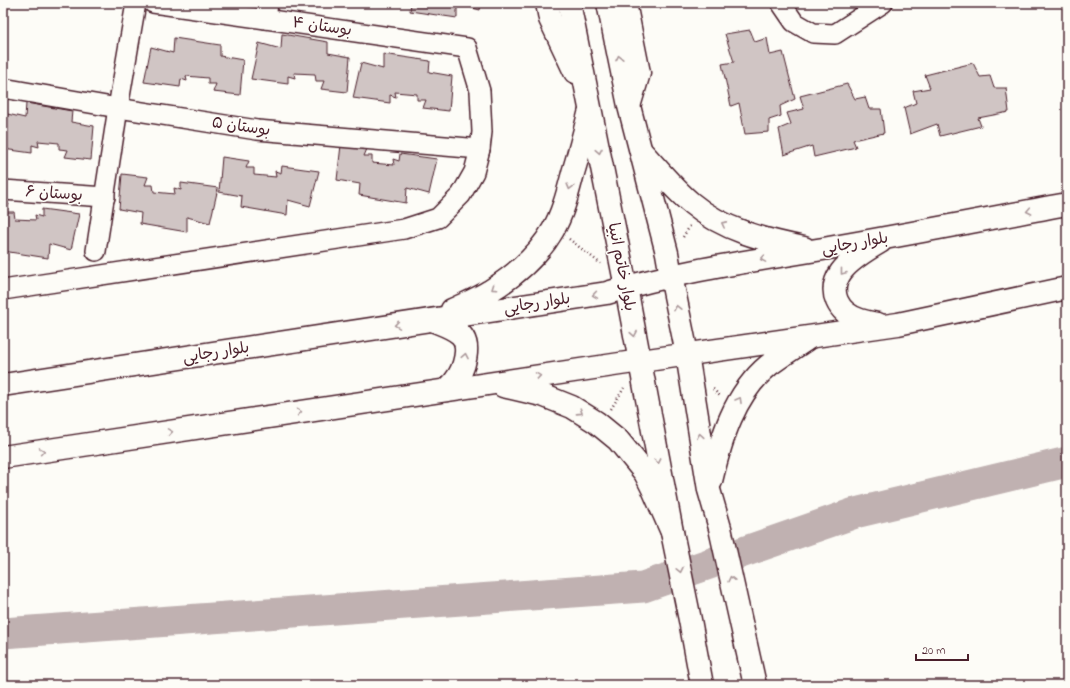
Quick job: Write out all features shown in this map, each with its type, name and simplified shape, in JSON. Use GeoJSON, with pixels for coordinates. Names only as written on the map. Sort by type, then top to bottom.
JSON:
{"type":"FeatureCollection","features":[{"type":"Feature","properties":{"kind":"main road"},"geometry":{"type":"LineString","coordinates":[[432,320],[489,292],[525,265],[540,248],[555,227],[568,194],[590,106],[550,19],[547,3]]}},
{"type":"Feature","properties":{"kind":"main road","name":"بلوار خاتم انبیا"},"geometry":{"type":"LineString","coordinates":[[569,3],[626,287],[672,532]]}},
{"type":"Feature","properties":{"kind":"main road"},"geometry":{"type":"LineString","coordinates":[[608,3],[629,106],[667,253],[670,276],[687,354],[709,490],[720,528],[755,685]]}},
{"type":"Feature","properties":{"kind":"main road"},"geometry":{"type":"LineString","coordinates":[[625,3],[639,72],[629,106]]}},
{"type":"Feature","properties":{"kind":"main road"},"geometry":{"type":"LineString","coordinates":[[640,148],[672,186],[691,204],[706,214],[728,226],[755,237],[815,251]]}},
{"type":"Feature","properties":{"kind":"main road","name":"بلوار رجایی"},"geometry":{"type":"LineString","coordinates":[[3,385],[607,293],[670,276],[884,239],[1067,204]]}},
{"type":"Feature","properties":{"kind":"main road"},"geometry":{"type":"LineString","coordinates":[[884,239],[862,254],[841,272],[835,283],[834,294],[838,304],[847,314],[859,320],[877,324],[898,324]]}},
{"type":"Feature","properties":{"kind":"main road"},"geometry":{"type":"LineString","coordinates":[[3,457],[490,383],[898,324],[1067,288]]}},
{"type":"Feature","properties":{"kind":"main road"},"geometry":{"type":"LineString","coordinates":[[432,320],[450,327],[461,334],[465,343],[466,350],[461,370],[456,380],[447,390]]}},
{"type":"Feature","properties":{"kind":"main road"},"geometry":{"type":"LineString","coordinates":[[709,490],[717,456],[726,430],[734,409],[744,393],[768,366],[811,336]]}},
{"type":"Feature","properties":{"kind":"main road"},"geometry":{"type":"LineString","coordinates":[[490,383],[542,395],[572,407],[618,440],[645,473],[672,532],[702,685]]}},
{"type":"Feature","properties":{"kind":"main road"},"geometry":{"type":"LineString","coordinates":[[746,643],[769,685]]}},
{"type":"Feature","properties":{"kind":"main road"},"geometry":{"type":"LineString","coordinates":[[694,685],[696,653]]}},
{"type":"Feature","properties":{"kind":"street"},"geometry":{"type":"LineString","coordinates":[[96,251],[136,3]]}},
{"type":"Feature","properties":{"kind":"street","name":"بوستان ۴"},"geometry":{"type":"LineString","coordinates":[[152,3],[267,11],[467,48],[480,91],[482,132],[480,148]]}},
{"type":"Feature","properties":{"kind":"street"},"geometry":{"type":"LineString","coordinates":[[781,3],[794,22],[813,34],[835,34],[883,3]]}},
{"type":"Feature","properties":{"kind":"street","name":"بوستان ۵"},"geometry":{"type":"LineString","coordinates":[[3,88],[257,130],[480,148]]}},
{"type":"Feature","properties":{"kind":"street"},"geometry":{"type":"LineString","coordinates":[[3,290],[404,229],[438,218],[461,195],[474,172],[480,148]]}},
{"type":"Feature","properties":{"kind":"street","name":"بوستان ۶"},"geometry":{"type":"LineString","coordinates":[[3,190],[105,198]]}},
{"type":"Feature","properties":{"kind":"path"},"geometry":{"type":"LineString","coordinates":[[682,239],[700,209]]}},
{"type":"Feature","properties":{"kind":"path"},"geometry":{"type":"LineString","coordinates":[[555,227],[602,265]]}},
{"type":"Feature","properties":{"kind":"path"},"geometry":{"type":"LineString","coordinates":[[708,385],[734,409]]}},
{"type":"Feature","properties":{"kind":"path"},"geometry":{"type":"LineString","coordinates":[[601,427],[624,388]]}},
{"type":"Feature","properties":{"kind":"building"},"geometry":{"type":"Polygon","coordinates":[[[411,3],[481,3],[480,10],[457,4],[457,18],[410,11],[411,3]]]}},
{"type":"Feature","properties":{"kind":"building"},"geometry":{"type":"Polygon","coordinates":[[[750,30],[755,42],[767,38],[770,55],[783,52],[795,99],[780,106],[781,116],[769,120],[769,132],[745,134],[739,103],[731,106],[722,64],[734,62],[725,34],[750,30]]]}},
{"type":"Feature","properties":{"kind":"building"},"geometry":{"type":"Polygon","coordinates":[[[282,34],[328,42],[328,53],[350,57],[347,92],[321,89],[324,81],[316,81],[315,74],[294,73],[295,78],[288,76],[288,84],[251,79],[259,43],[281,49],[282,34]]]}},
{"type":"Feature","properties":{"kind":"building"},"geometry":{"type":"Polygon","coordinates":[[[174,38],[220,45],[220,56],[243,60],[240,95],[213,92],[216,84],[208,84],[208,78],[186,76],[187,81],[181,79],[180,87],[144,82],[151,47],[173,53],[174,38]]]}},
{"type":"Feature","properties":{"kind":"building"},"geometry":{"type":"Polygon","coordinates":[[[383,54],[430,61],[429,72],[452,76],[449,111],[423,108],[426,100],[417,100],[417,94],[395,92],[396,97],[390,95],[390,103],[353,98],[361,63],[383,69],[383,54]]]}},
{"type":"Feature","properties":{"kind":"building"},"geometry":{"type":"Polygon","coordinates":[[[973,63],[980,77],[990,76],[994,88],[1006,88],[1009,112],[978,118],[981,126],[940,136],[937,124],[910,134],[904,108],[916,103],[913,91],[930,88],[925,75],[973,63]]]}},
{"type":"Feature","properties":{"kind":"building"},"geometry":{"type":"Polygon","coordinates":[[[847,84],[855,99],[865,97],[869,109],[881,109],[884,133],[853,140],[856,147],[814,157],[812,146],[784,155],[779,129],[791,124],[787,113],[804,109],[800,96],[847,84]]]}},
{"type":"Feature","properties":{"kind":"building"},"geometry":{"type":"Polygon","coordinates":[[[26,103],[72,111],[71,122],[94,126],[91,160],[65,157],[68,150],[59,149],[59,143],[38,141],[39,147],[32,145],[32,153],[3,149],[3,113],[25,118],[26,103]]]}},
{"type":"Feature","properties":{"kind":"building"},"geometry":{"type":"Polygon","coordinates":[[[341,145],[367,149],[364,156],[372,156],[372,163],[394,165],[393,159],[399,161],[400,154],[437,159],[429,194],[407,188],[406,203],[359,195],[360,184],[337,180],[341,145]]]}},
{"type":"Feature","properties":{"kind":"building"},"geometry":{"type":"Polygon","coordinates":[[[222,157],[249,161],[246,168],[254,168],[254,175],[276,177],[275,171],[281,173],[282,166],[319,171],[310,206],[288,200],[287,215],[241,207],[242,196],[219,192],[222,157]]]}},
{"type":"Feature","properties":{"kind":"building"},"geometry":{"type":"Polygon","coordinates":[[[122,174],[148,177],[145,185],[153,185],[154,192],[175,194],[174,188],[181,190],[181,183],[218,188],[210,223],[187,217],[187,232],[140,224],[141,213],[119,209],[122,174]]]}},
{"type":"Feature","properties":{"kind":"building"},"geometry":{"type":"Polygon","coordinates":[[[3,204],[9,204],[6,212],[14,212],[15,219],[36,220],[35,215],[42,217],[42,209],[79,214],[71,250],[49,244],[48,258],[3,251],[3,204]]]}},
{"type":"Feature","properties":{"kind":"waterway"},"geometry":{"type":"LineString","coordinates":[[3,633],[643,587],[855,513],[1067,462]]}}]}
